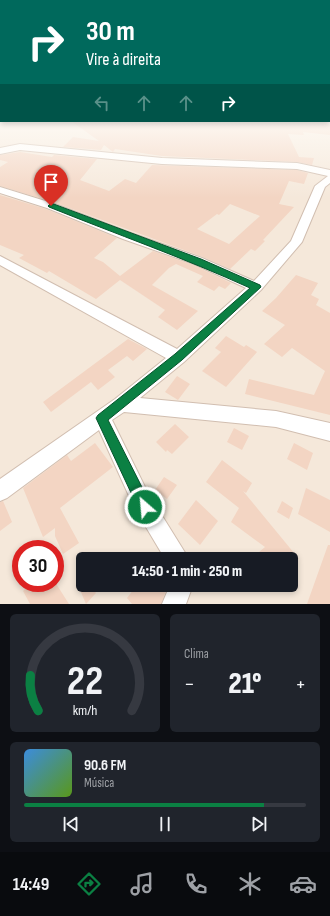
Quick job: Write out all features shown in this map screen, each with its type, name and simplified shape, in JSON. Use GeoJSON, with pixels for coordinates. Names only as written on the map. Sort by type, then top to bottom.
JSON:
{"type":"FeatureCollection","features":[{"type":"Feature","properties":{"kind":"street"},"geometry":{"type":"LineString","coordinates":[[0,151],[27,147],[162,161],[297,166],[330,173]]}},
{"type":"Feature","properties":{"kind":"street"},"geometry":{"type":"LineString","coordinates":[[0,491],[121,404],[178,357],[256,287],[296,242],[320,186],[330,178]]}},
{"type":"Feature","properties":{"kind":"street"},"geometry":{"type":"LineString","coordinates":[[0,190],[51,206],[126,236],[198,261],[256,287]]}},
{"type":"Feature","properties":{"kind":"street"},"geometry":{"type":"LineString","coordinates":[[0,260],[178,357]]}},
{"type":"Feature","properties":{"kind":"street"},"geometry":{"type":"LineString","coordinates":[[121,404],[276,419],[330,432]]}},
{"type":"Feature","properties":{"kind":"street"},"geometry":{"type":"LineString","coordinates":[[102,418],[141,500],[174,552]]}},
{"type":"Feature","properties":{"kind":"street"},"geometry":{"type":"LineString","coordinates":[[174,604],[179,592]]}},
{"type":"Feature","properties":{"kind":"shaded area"},"geometry":{"type":"Polygon","coordinates":[[[0,141],[330,141],[330,604],[0,604],[0,141]]]}},
{"type":"Feature","properties":{"kind":"building"},"geometry":{"type":"Polygon","coordinates":[[[69,141],[291,141],[299,157],[314,158],[312,165],[297,162],[162,156],[115,149],[113,152],[104,145],[101,150],[63,147],[69,141]]]}},
{"type":"Feature","properties":{"kind":"building"},"geometry":{"type":"Polygon","coordinates":[[[20,152],[52,157],[54,155],[97,159],[80,180],[109,191],[125,179],[136,183],[152,165],[297,170],[308,173],[304,184],[289,181],[279,204],[294,207],[263,240],[265,241],[255,251],[251,249],[230,269],[203,257],[56,203],[0,186],[0,167],[8,162],[0,160],[0,155],[20,152]],[[230,204],[219,215],[217,214],[197,229],[229,244],[260,216],[230,204]]]}},
{"type":"Feature","properties":{"kind":"building"},"geometry":{"type":"Polygon","coordinates":[[[0,195],[46,209],[117,238],[94,258],[103,262],[120,276],[153,251],[193,265],[231,283],[225,289],[219,286],[214,291],[197,282],[203,276],[176,264],[169,268],[152,285],[198,311],[177,330],[158,317],[165,310],[120,280],[96,299],[49,271],[47,273],[19,258],[24,255],[0,245],[0,195]]]}},
{"type":"Feature","properties":{"kind":"building"},"geometry":{"type":"Polygon","coordinates":[[[296,275],[318,283],[311,295],[319,299],[316,305],[330,313],[330,415],[245,394],[249,379],[314,395],[325,371],[292,348],[282,357],[264,344],[285,325],[262,311],[276,298],[296,275]]]}},
{"type":"Feature","properties":{"kind":"building"},"geometry":{"type":"Polygon","coordinates":[[[226,336],[244,347],[246,345],[257,352],[226,387],[202,371],[221,352],[215,348],[226,336]]]}},
{"type":"Feature","properties":{"kind":"building"},"geometry":{"type":"Polygon","coordinates":[[[128,339],[147,349],[133,361],[127,356],[108,370],[115,377],[98,390],[91,382],[51,412],[43,402],[128,339]]]}},
{"type":"Feature","properties":{"kind":"building"},"geometry":{"type":"Polygon","coordinates":[[[177,376],[190,384],[178,400],[165,392],[177,376]]]}},
{"type":"Feature","properties":{"kind":"building"},"geometry":{"type":"Polygon","coordinates":[[[175,424],[189,437],[172,454],[167,450],[166,452],[156,442],[175,424]]]}},
{"type":"Feature","properties":{"kind":"building"},"geometry":{"type":"Polygon","coordinates":[[[234,428],[249,436],[242,450],[227,442],[234,428]]]}},
{"type":"Feature","properties":{"kind":"building"},"geometry":{"type":"Polygon","coordinates":[[[95,443],[113,467],[60,508],[79,543],[64,553],[64,540],[57,540],[55,528],[43,537],[23,488],[67,455],[71,461],[95,443]]]}},
{"type":"Feature","properties":{"kind":"building"},"geometry":{"type":"Polygon","coordinates":[[[294,443],[313,453],[307,470],[287,459],[294,443]]]}},
{"type":"Feature","properties":{"kind":"building"},"geometry":{"type":"Polygon","coordinates":[[[222,460],[252,483],[246,493],[243,491],[293,552],[259,552],[265,547],[231,522],[239,508],[206,482],[222,460]]]}},
{"type":"Feature","properties":{"kind":"building"},"geometry":{"type":"Polygon","coordinates":[[[164,477],[177,485],[167,499],[155,490],[164,477]]]}},
{"type":"Feature","properties":{"kind":"building"},"geometry":{"type":"Polygon","coordinates":[[[306,488],[330,500],[330,532],[298,514],[306,488]]]}},
{"type":"Feature","properties":{"kind":"building"},"geometry":{"type":"Polygon","coordinates":[[[196,500],[218,521],[200,545],[178,524],[196,500]]]}},
{"type":"Feature","properties":{"kind":"building"},"geometry":{"type":"Polygon","coordinates":[[[3,501],[12,522],[0,531],[0,502],[3,501]]]}},
{"type":"Feature","properties":{"kind":"building"},"geometry":{"type":"Polygon","coordinates":[[[282,501],[293,508],[289,519],[277,512],[282,501]]]}},
{"type":"Feature","properties":{"kind":"building"},"geometry":{"type":"Polygon","coordinates":[[[328,545],[330,545],[330,604],[307,604],[328,545]]]}},
{"type":"Feature","properties":{"kind":"building"},"geometry":{"type":"Polygon","coordinates":[[[24,592],[61,592],[69,604],[30,604],[24,592]]]}},
{"type":"Feature","properties":{"kind":"building"},"geometry":{"type":"Polygon","coordinates":[[[81,592],[95,592],[96,593],[86,604],[81,592]]]}},
{"type":"Feature","properties":{"kind":"building"},"geometry":{"type":"Polygon","coordinates":[[[132,592],[165,592],[161,604],[132,604],[127,598],[132,592]]]}},
{"type":"Feature","properties":{"kind":"route"},"geometry":{"type":"LineString","coordinates":[[51,206],[126,236],[198,261],[256,287],[178,357],[102,418],[145,507]]}}]}
